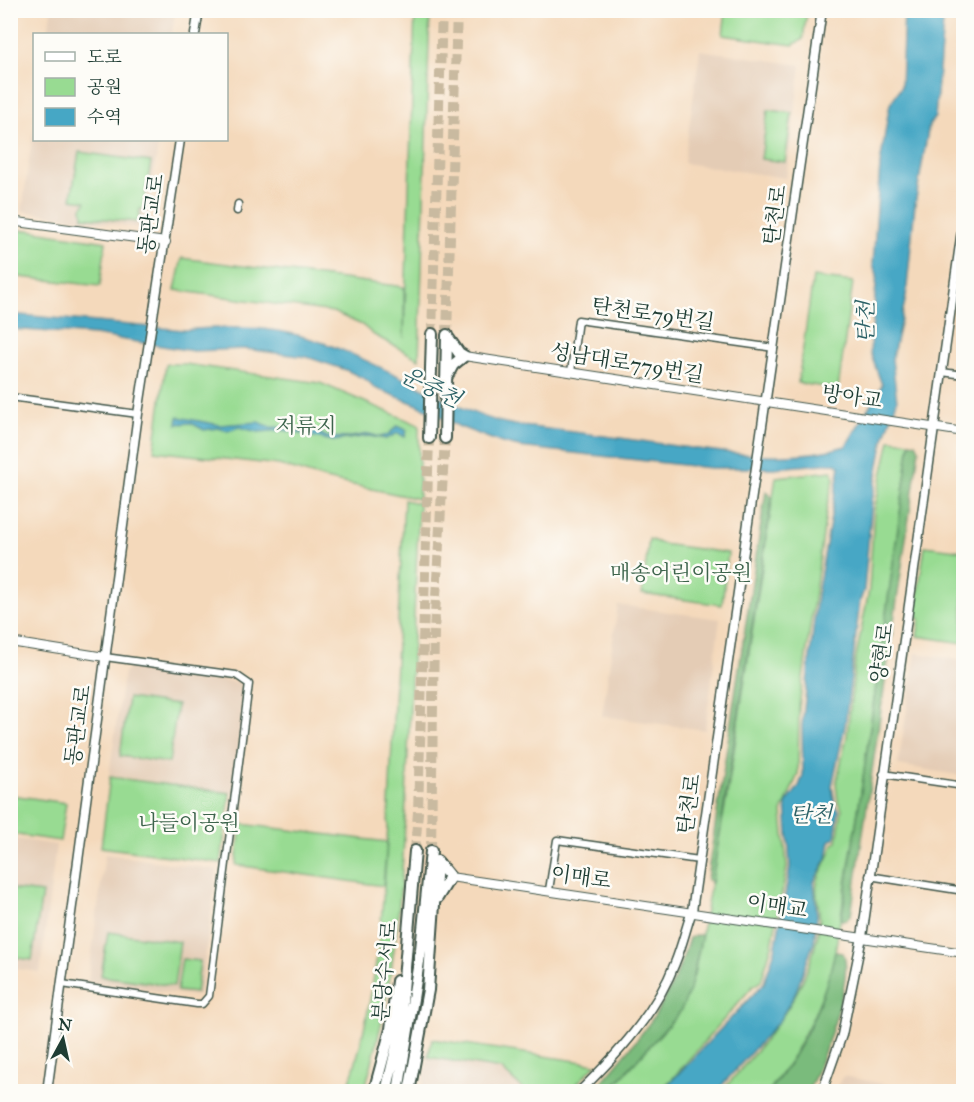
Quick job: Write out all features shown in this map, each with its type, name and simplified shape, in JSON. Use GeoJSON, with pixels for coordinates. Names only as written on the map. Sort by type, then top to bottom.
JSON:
{"type":"FeatureCollection","features":[{"type":"Feature","properties":{"kind":"highway"},"geometry":{"type":"LineString","coordinates":[[429,438],[432,334]]}},
{"type":"Feature","properties":{"kind":"highway"},"geometry":{"type":"LineString","coordinates":[[445,435],[445,381],[449,362],[447,335],[459,353],[464,356]]}},
{"type":"Feature","properties":{"kind":"highway"},"geometry":{"type":"LineString","coordinates":[[449,362],[464,356]]}},
{"type":"Feature","properties":{"kind":"highway","name":"분당수서로"},"geometry":{"type":"LineString","coordinates":[[398,1092],[419,960],[431,848],[437,862]]}},
{"type":"Feature","properties":{"kind":"highway","name":"분당수서로"},"geometry":{"type":"LineString","coordinates":[[386,1092],[399,1037],[415,851]]}},
{"type":"Feature","properties":{"kind":"highway"},"geometry":{"type":"LineString","coordinates":[[436,904],[450,877],[437,862]]}},
{"type":"Feature","properties":{"kind":"highway"},"geometry":{"type":"LineString","coordinates":[[409,1092],[428,990],[436,904],[437,862]]}},
{"type":"Feature","properties":{"kind":"highway"},"geometry":{"type":"LineString","coordinates":[[374,1092],[391,1029],[411,892]]}},
{"type":"Feature","properties":{"kind":"main road"},"geometry":{"type":"LineString","coordinates":[[195,33],[199,10]]}},
{"type":"Feature","properties":{"kind":"main road","name":"탄천로"},"geometry":{"type":"LineString","coordinates":[[579,1092],[628,1040],[651,1010],[675,963],[692,911],[822,10]]}},
{"type":"Feature","properties":{"kind":"main road","name":"동판교로"},"geometry":{"type":"LineString","coordinates":[[47,1092],[138,414],[180,141]]}},
{"type":"Feature","properties":{"kind":"main road","name":"양현로"},"geometry":{"type":"LineString","coordinates":[[822,1092],[842,1035],[862,937],[868,876],[963,216]]}},
{"type":"Feature","properties":{"kind":"street"},"geometry":{"type":"LineString","coordinates":[[10,220],[166,242]]}},
{"type":"Feature","properties":{"kind":"street","name":"탄천로79번길"},"geometry":{"type":"LineString","coordinates":[[571,372],[578,320],[775,348]]}},
{"type":"Feature","properties":{"kind":"street","name":"성남대로779번길"},"geometry":{"type":"LineString","coordinates":[[464,356],[785,406]]}},
{"type":"Feature","properties":{"kind":"street"},"geometry":{"type":"LineString","coordinates":[[942,372],[963,375]]}},
{"type":"Feature","properties":{"kind":"street"},"geometry":{"type":"LineString","coordinates":[[10,397],[138,414]]}},
{"type":"Feature","properties":{"kind":"street","name":"방아교"},"geometry":{"type":"LineString","coordinates":[[785,406],[933,427]]}},
{"type":"Feature","properties":{"kind":"street"},"geometry":{"type":"LineString","coordinates":[[933,427],[963,432]]}},
{"type":"Feature","properties":{"kind":"street"},"geometry":{"type":"LineString","coordinates":[[10,642],[236,675],[249,684],[209,996],[202,1004],[197,1004],[62,984]]}},
{"type":"Feature","properties":{"kind":"street"},"geometry":{"type":"LineString","coordinates":[[883,774],[963,786]]}},
{"type":"Feature","properties":{"kind":"street"},"geometry":{"type":"LineString","coordinates":[[549,890],[557,840],[699,860]]}},
{"type":"Feature","properties":{"kind":"street"},"geometry":{"type":"LineString","coordinates":[[868,876],[963,891]]}},
{"type":"Feature","properties":{"kind":"street","name":"이매로"},"geometry":{"type":"LineString","coordinates":[[450,877],[708,913]]}},
{"type":"Feature","properties":{"kind":"street","name":"이매교"},"geometry":{"type":"LineString","coordinates":[[708,913],[862,937]]}},
{"type":"Feature","properties":{"kind":"street"},"geometry":{"type":"LineString","coordinates":[[862,937],[963,952]]}},
{"type":"Feature","properties":{"kind":"shaded area"},"geometry":{"type":"Polygon","coordinates":[[[51,10],[175,11],[172,33],[48,33],[51,10]]]}},
{"type":"Feature","properties":{"kind":"shaded area"},"geometry":{"type":"Polygon","coordinates":[[[700,50],[801,65],[786,178],[684,163],[700,50]]]}},
{"type":"Feature","properties":{"kind":"shaded area"},"geometry":{"type":"Polygon","coordinates":[[[33,132],[33,141],[159,141],[146,229],[22,211],[33,132]]]}},
{"type":"Feature","properties":{"kind":"shaded area"},"geometry":{"type":"Polygon","coordinates":[[[618,605],[720,619],[705,730],[602,716],[618,605]]]}},
{"type":"Feature","properties":{"kind":"shaded area"},"geometry":{"type":"Polygon","coordinates":[[[916,653],[963,661],[963,776],[898,765],[916,653]]]}},
{"type":"Feature","properties":{"kind":"shaded area"},"geometry":{"type":"Polygon","coordinates":[[[131,668],[244,683],[247,687],[234,793],[109,775],[124,672],[131,668]]]}},
{"type":"Feature","properties":{"kind":"shaded area"},"geometry":{"type":"Polygon","coordinates":[[[11,838],[56,845],[40,972],[11,968],[11,838]]]}},
{"type":"Feature","properties":{"kind":"shaded area"},"geometry":{"type":"Polygon","coordinates":[[[105,854],[217,870],[200,994],[194,996],[88,981],[105,854]]]}},
{"type":"Feature","properties":{"kind":"shaded area"},"geometry":{"type":"Polygon","coordinates":[[[428,1057],[501,1069],[525,1091],[421,1092],[428,1057]]]}},
{"type":"Feature","properties":{"kind":"shaded area"},"geometry":{"type":"Polygon","coordinates":[[[843,1076],[915,1090],[915,1091],[834,1091],[843,1076]]]}},
{"type":"Feature","properties":{"kind":"green space"},"geometry":{"type":"Polygon","coordinates":[[[726,10],[807,11],[803,39],[793,45],[723,35],[726,10]]]}},
{"type":"Feature","properties":{"kind":"green space"},"geometry":{"type":"Polygon","coordinates":[[[415,11],[430,11],[419,359],[374,335],[362,325],[333,312],[175,290],[182,258],[404,287],[404,338],[415,11]]]}},
{"type":"Feature","properties":{"kind":"green space"},"geometry":{"type":"Polygon","coordinates":[[[768,110],[792,113],[785,162],[761,159],[768,110]]]}},
{"type":"Feature","properties":{"kind":"green space"},"geometry":{"type":"Polygon","coordinates":[[[79,152],[151,162],[143,209],[140,209],[138,222],[83,217],[82,208],[86,201],[71,199],[79,152]]]}},
{"type":"Feature","properties":{"kind":"green space"},"geometry":{"type":"Polygon","coordinates":[[[28,230],[106,242],[100,286],[11,276],[11,231],[28,230]]]}},
{"type":"Feature","properties":{"kind":"green space"},"geometry":{"type":"Polygon","coordinates":[[[813,277],[853,282],[838,389],[798,383],[813,277]]]}},
{"type":"Feature","properties":{"kind":"green space","name":"저류지"},"geometry":{"type":"Polygon","coordinates":[[[166,364],[185,364],[320,383],[419,425],[419,499],[325,479],[279,465],[154,451],[166,364]]]}},
{"type":"Feature","properties":{"kind":"green space"},"geometry":{"type":"Polygon","coordinates":[[[890,440],[910,442],[861,792],[835,952],[828,981],[813,1017],[790,1061],[769,1091],[721,1092],[782,1017],[805,976],[813,953],[820,922],[816,893],[817,882],[833,844],[837,841],[842,809],[838,802],[836,784],[847,736],[855,662],[869,590],[874,511],[890,440]]]}},
{"type":"Feature","properties":{"kind":"green space"},"geometry":{"type":"Polygon","coordinates":[[[910,442],[916,443],[919,449],[851,915],[846,920],[841,920],[861,792],[910,442]]]}},
{"type":"Feature","properties":{"kind":"green space"},"geometry":{"type":"Polygon","coordinates":[[[832,471],[834,479],[827,506],[799,707],[798,774],[782,812],[787,867],[772,945],[761,981],[752,987],[672,1079],[658,1091],[609,1092],[680,1012],[694,975],[727,796],[776,477],[832,471]]]}},
{"type":"Feature","properties":{"kind":"green space"},"geometry":{"type":"Polygon","coordinates":[[[766,491],[772,498],[712,883],[707,879],[766,491]]]}},
{"type":"Feature","properties":{"kind":"green space"},"geometry":{"type":"Polygon","coordinates":[[[404,500],[419,503],[399,910],[389,983],[364,1091],[347,1091],[368,1011],[384,888],[404,500]]]}},
{"type":"Feature","properties":{"kind":"green space","name":"매송어린이공원"},"geometry":{"type":"Polygon","coordinates":[[[649,539],[662,544],[728,553],[722,605],[642,594],[649,539]]]}},
{"type":"Feature","properties":{"kind":"green space"},"geometry":{"type":"Polygon","coordinates":[[[925,546],[963,551],[963,643],[917,636],[920,619],[915,613],[925,546]]]}},
{"type":"Feature","properties":{"kind":"green space"},"geometry":{"type":"Polygon","coordinates":[[[128,698],[177,705],[169,763],[120,756],[128,698]]]}},
{"type":"Feature","properties":{"kind":"green space","name":"나들이공원"},"geometry":{"type":"Polygon","coordinates":[[[110,777],[230,793],[221,863],[101,847],[110,777]]]}},
{"type":"Feature","properties":{"kind":"green space"},"geometry":{"type":"Polygon","coordinates":[[[11,795],[66,803],[60,841],[11,834],[11,795]]]}},
{"type":"Feature","properties":{"kind":"green space"},"geometry":{"type":"Polygon","coordinates":[[[241,824],[387,842],[383,886],[236,865],[241,824]]]}},
{"type":"Feature","properties":{"kind":"green space"},"geometry":{"type":"Polygon","coordinates":[[[11,889],[42,893],[32,960],[11,957],[11,889]]]}},
{"type":"Feature","properties":{"kind":"green space"},"geometry":{"type":"Polygon","coordinates":[[[108,932],[180,942],[174,986],[101,976],[108,932]]]}},
{"type":"Feature","properties":{"kind":"green space"},"geometry":{"type":"Polygon","coordinates":[[[702,935],[690,990],[680,1012],[609,1091],[594,1091],[639,1038],[663,1003],[682,962],[689,938],[702,935]]]}},
{"type":"Feature","properties":{"kind":"green space"},"geometry":{"type":"Polygon","coordinates":[[[835,952],[843,953],[844,981],[828,1043],[808,1091],[769,1091],[781,1076],[810,1026],[825,989],[835,952]]]}},
{"type":"Feature","properties":{"kind":"green space"},"geometry":{"type":"Polygon","coordinates":[[[182,959],[200,961],[196,993],[177,991],[182,959]]]}},
{"type":"Feature","properties":{"kind":"green space"},"geometry":{"type":"Polygon","coordinates":[[[432,1039],[596,1064],[570,1091],[525,1091],[501,1069],[428,1057],[432,1039]]]}},
{"type":"Feature","properties":{"kind":"water","name":"탄천"},"geometry":{"type":"Polygon","coordinates":[[[904,11],[944,11],[935,117],[929,125],[915,204],[906,297],[892,359],[897,401],[884,439],[872,501],[864,590],[860,601],[845,726],[832,786],[835,805],[839,810],[835,838],[830,841],[827,858],[814,882],[817,916],[814,942],[795,994],[779,1021],[717,1091],[662,1091],[764,983],[775,950],[790,867],[786,804],[799,786],[803,775],[802,726],[817,595],[840,466],[836,463],[774,468],[710,468],[519,447],[460,427],[418,405],[375,388],[367,380],[346,370],[307,357],[245,349],[193,351],[94,335],[11,329],[10,314],[184,330],[236,328],[289,333],[306,337],[355,356],[477,414],[515,425],[744,454],[797,454],[822,452],[846,446],[882,385],[870,352],[877,274],[873,265],[880,165],[888,114],[890,104],[901,87],[904,11]]]}},
{"type":"Feature","properties":{"kind":"water"},"geometry":{"type":"Polygon","coordinates":[[[178,417],[220,425],[259,422],[270,427],[317,432],[327,437],[346,438],[369,434],[380,437],[388,435],[397,426],[407,430],[405,437],[398,433],[386,439],[369,436],[333,441],[284,430],[258,432],[239,427],[228,431],[218,428],[204,430],[191,423],[177,424],[178,417]]]}},
{"type":"Feature","properties":{"kind":"tunnel"},"geometry":{"type":"LineString","coordinates":[[432,334],[442,10]]}},
{"type":"Feature","properties":{"kind":"tunnel"},"geometry":{"type":"LineString","coordinates":[[447,335],[457,10]]}},
{"type":"Feature","properties":{"kind":"tunnel"},"geometry":{"type":"LineString","coordinates":[[415,851],[429,438]]}},
{"type":"Feature","properties":{"kind":"tunnel"},"geometry":{"type":"LineString","coordinates":[[431,851],[434,632],[445,438]]}},
{"type":"Feature","properties":{"kind":"water label","name":"운중천"},"geometry":{"type":"Point","coordinates":[431,387]}}]}
